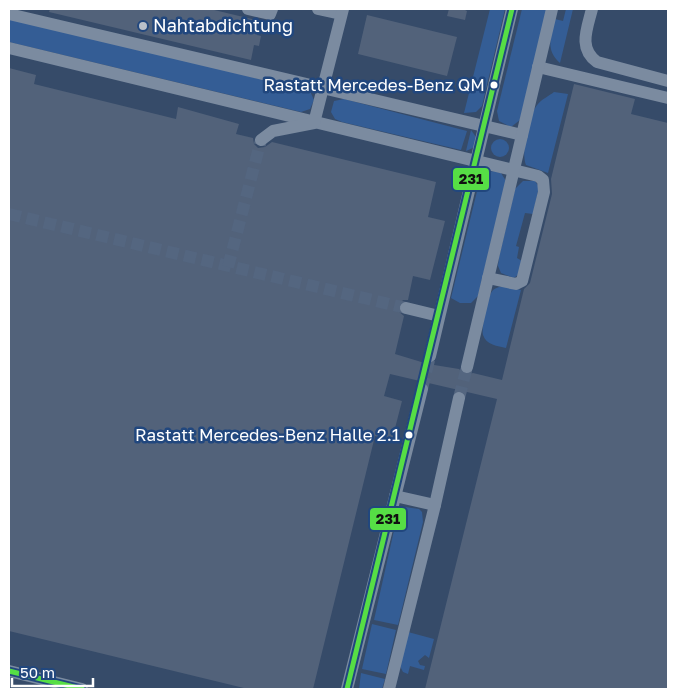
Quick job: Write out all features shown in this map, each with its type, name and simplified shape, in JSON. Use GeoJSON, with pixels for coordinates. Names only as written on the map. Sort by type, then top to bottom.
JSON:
{"type":"FeatureCollection","features":[{"type":"Feature","properties":{"kind":"lane"},"geometry":{"type":"LineString","coordinates":[[248,9],[270,14],[272,9]]}},
{"type":"Feature","properties":{"kind":"lane"},"geometry":{"type":"LineString","coordinates":[[314,123],[342,12],[318,9]]}},
{"type":"Feature","properties":{"kind":"lane"},"geometry":{"type":"LineString","coordinates":[[430,356],[512,9]]}},
{"type":"Feature","properties":{"kind":"lane"},"geometry":{"type":"LineString","coordinates":[[467,367],[552,9]]}},
{"type":"Feature","properties":{"kind":"lane"},"geometry":{"type":"LineString","coordinates":[[592,9],[585,38],[589,56],[597,62],[668,81]]}},
{"type":"Feature","properties":{"kind":"lane"},"geometry":{"type":"LineString","coordinates":[[9,14],[323,89],[522,134]]}},
{"type":"Feature","properties":{"kind":"lane"},"geometry":{"type":"LineString","coordinates":[[9,48],[514,170],[543,180],[544,192],[522,281],[516,284],[488,278]]}},
{"type":"Feature","properties":{"kind":"lane"},"geometry":{"type":"LineString","coordinates":[[538,67],[668,98]]}},
{"type":"Feature","properties":{"kind":"lane"},"geometry":{"type":"LineString","coordinates":[[261,140],[273,131],[314,123]]}},
{"type":"Feature","properties":{"kind":"lane"},"geometry":{"type":"LineString","coordinates":[[406,308],[440,316]]}},
{"type":"Feature","properties":{"kind":"lane"},"geometry":{"type":"LineString","coordinates":[[347,689],[422,389]]}},
{"type":"Feature","properties":{"kind":"lane"},"geometry":{"type":"LineString","coordinates":[[388,689],[435,505],[459,398]]}},
{"type":"Feature","properties":{"kind":"lane"},"geometry":{"type":"LineString","coordinates":[[395,496],[435,505]]}},
{"type":"Feature","properties":{"kind":"lane"},"geometry":{"type":"LineString","coordinates":[[9,671],[50,685],[82,689]]}},
{"type":"Feature","properties":{"kind":"shaded area"},"geometry":{"type":"Polygon","coordinates":[[[490,9],[505,9],[482,106],[476,112],[464,113],[490,9]]]}},
{"type":"Feature","properties":{"kind":"shaded area"},"geometry":{"type":"Polygon","coordinates":[[[522,9],[547,9],[520,120],[511,127],[499,121],[497,111],[522,9]]]}},
{"type":"Feature","properties":{"kind":"shaded area"},"geometry":{"type":"Polygon","coordinates":[[[566,9],[573,9],[560,63],[552,53],[550,42],[555,19],[563,21],[566,9]]]}},
{"type":"Feature","properties":{"kind":"shaded area"},"geometry":{"type":"Polygon","coordinates":[[[9,18],[310,91],[314,100],[310,109],[301,112],[9,42],[9,18]]]}},
{"type":"Feature","properties":{"kind":"shaded area"},"geometry":{"type":"Polygon","coordinates":[[[554,92],[568,94],[548,173],[526,165],[524,152],[528,125],[534,109],[541,101],[554,92]]]}},
{"type":"Feature","properties":{"kind":"shaded area"},"geometry":{"type":"Polygon","coordinates":[[[344,99],[467,131],[461,150],[335,119],[331,112],[334,101],[344,99]]]}},
{"type":"Feature","properties":{"kind":"shaded area"},"geometry":{"type":"Polygon","coordinates":[[[471,130],[476,137],[475,147],[466,151],[471,130]]]}},
{"type":"Feature","properties":{"kind":"shaded area"},"geometry":{"type":"Polygon","coordinates":[[[500,139],[506,142],[509,148],[506,154],[500,157],[494,154],[491,148],[494,142],[500,139]]]}},
{"type":"Feature","properties":{"kind":"shaded area"},"geometry":{"type":"Polygon","coordinates":[[[487,172],[501,173],[506,181],[478,296],[471,303],[460,303],[451,298],[480,179],[487,172]]]}},
{"type":"Feature","properties":{"kind":"shaded area"},"geometry":{"type":"Polygon","coordinates":[[[523,181],[535,181],[539,187],[533,214],[525,213],[516,246],[519,247],[517,258],[522,261],[519,274],[514,278],[501,273],[498,266],[515,189],[523,181]]]}},
{"type":"Feature","properties":{"kind":"shaded area"},"geometry":{"type":"Polygon","coordinates":[[[505,286],[521,290],[506,348],[489,343],[483,335],[485,314],[491,293],[495,288],[505,286]]]}},
{"type":"Feature","properties":{"kind":"shaded area"},"geometry":{"type":"Polygon","coordinates":[[[405,507],[419,509],[422,512],[423,522],[398,625],[374,620],[397,517],[405,507]]]}},
{"type":"Feature","properties":{"kind":"shaded area"},"geometry":{"type":"Polygon","coordinates":[[[372,624],[396,630],[386,674],[362,669],[372,624]]]}},
{"type":"Feature","properties":{"kind":"shaded area"},"geometry":{"type":"Polygon","coordinates":[[[408,632],[434,639],[429,658],[425,655],[418,661],[420,665],[425,666],[424,670],[410,666],[408,674],[403,672],[400,666],[408,632]]]}},
{"type":"Feature","properties":{"kind":"shaded area"},"geometry":{"type":"Polygon","coordinates":[[[361,673],[385,679],[382,689],[359,689],[361,673]]]}},
{"type":"Feature","properties":{"kind":"building"},"geometry":{"type":"Polygon","coordinates":[[[50,9],[210,9],[260,21],[257,35],[261,36],[259,46],[254,45],[251,60],[49,12],[50,9]]]}},
{"type":"Feature","properties":{"kind":"building"},"geometry":{"type":"Polygon","coordinates":[[[449,9],[463,9],[467,11],[465,20],[447,16],[449,9]]]}},
{"type":"Feature","properties":{"kind":"building"},"geometry":{"type":"Polygon","coordinates":[[[367,15],[457,37],[447,76],[358,54],[367,15]]]}},
{"type":"Feature","properties":{"kind":"building"},"geometry":{"type":"Polygon","coordinates":[[[9,68],[36,75],[34,84],[176,119],[178,107],[239,124],[236,134],[253,138],[254,144],[258,148],[265,147],[272,142],[436,182],[428,217],[445,221],[430,280],[413,276],[408,300],[403,300],[398,306],[398,311],[404,316],[395,354],[428,364],[459,369],[465,375],[473,373],[502,380],[524,289],[530,283],[552,194],[551,179],[574,84],[635,99],[631,114],[668,123],[668,689],[425,689],[497,399],[390,374],[384,396],[402,401],[392,440],[375,436],[313,689],[248,689],[9,631],[9,68]]]}},
{"type":"Feature","properties":{"kind":"tunnel"},"geometry":{"type":"LineString","coordinates":[[228,267],[261,140]]}},
{"type":"Feature","properties":{"kind":"tunnel"},"geometry":{"type":"LineString","coordinates":[[9,214],[406,308]]}},
{"type":"Feature","properties":{"kind":"tunnel"},"geometry":{"type":"LineString","coordinates":[[422,389],[430,356]]}},
{"type":"Feature","properties":{"kind":"tunnel"},"geometry":{"type":"LineString","coordinates":[[459,398],[467,367]]}},
{"type":"Feature","properties":{"kind":"transit line","name":"231"},"geometry":{"type":"LineString","coordinates":[[347,689],[512,9]]}},
{"type":"Feature","properties":{"kind":"transit line","name":"231"},"geometry":{"type":"LineString","coordinates":[[9,671],[82,689]]}},
{"type":"Feature","properties":{"kind":"place","name":"Nahtabdichtung"},"geometry":{"type":"Point","coordinates":[143,26]}},
{"type":"Feature","properties":{"kind":"place","name":"Rastatt Mercedes-Benz QM"},"geometry":{"type":"Point","coordinates":[494,85]}},
{"type":"Feature","properties":{"kind":"place","name":"Rastatt Mercedes-Benz Halle 2.1"},"geometry":{"type":"Point","coordinates":[409,435]}}]}
